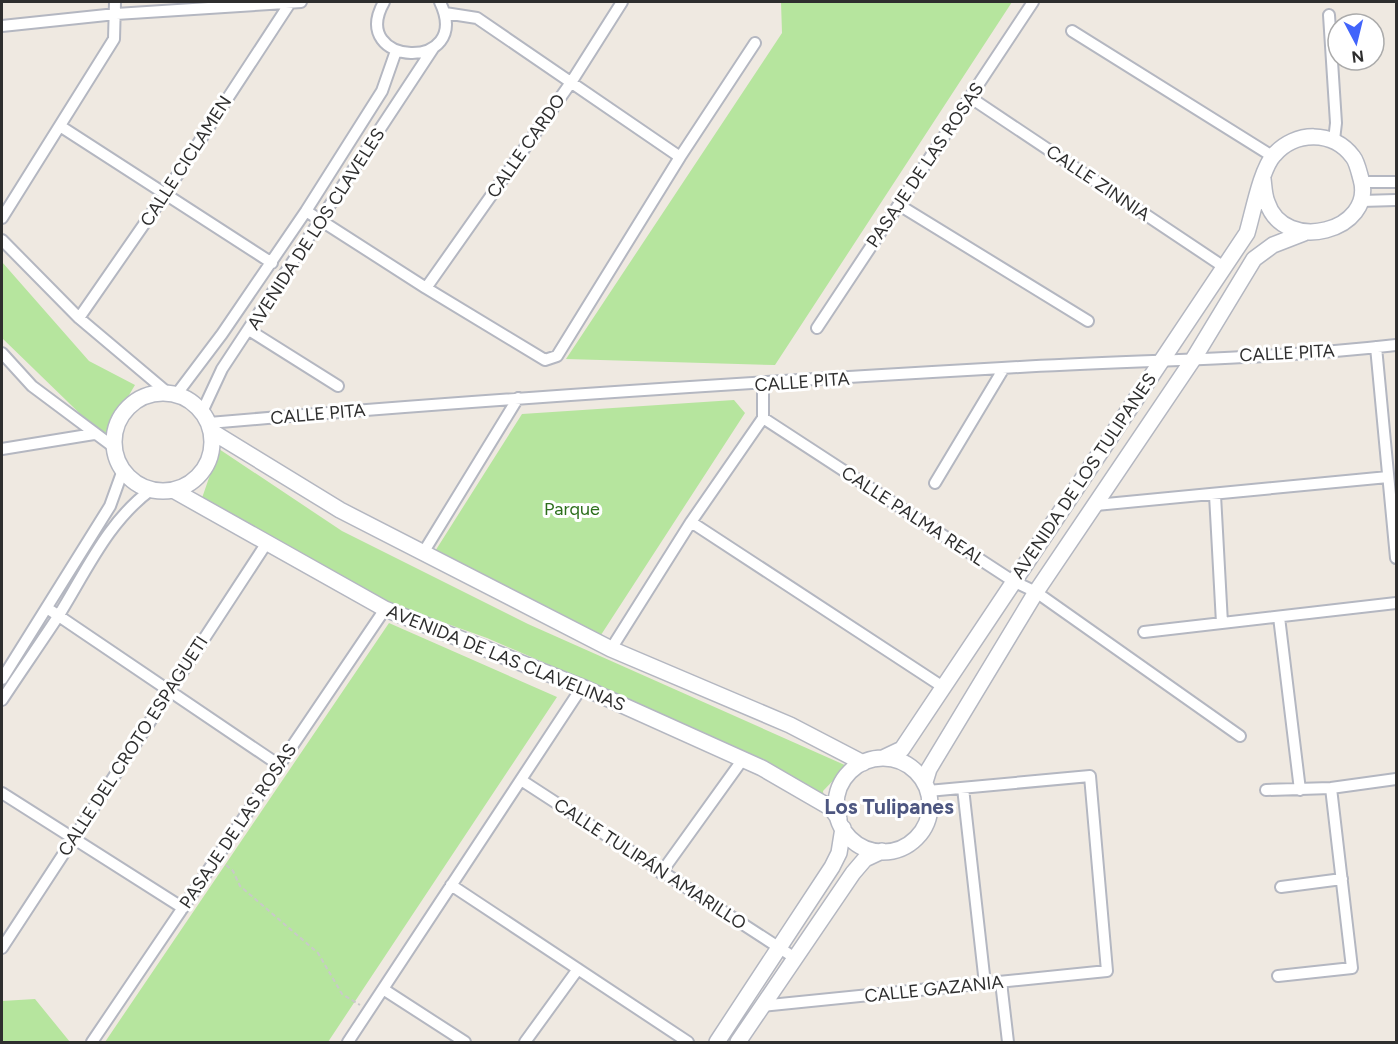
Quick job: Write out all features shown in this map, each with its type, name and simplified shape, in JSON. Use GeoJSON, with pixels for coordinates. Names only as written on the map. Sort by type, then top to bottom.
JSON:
{"type":"FeatureCollection","features":[{"type":"Feature","properties":{"kind":"street"},"geometry":{"type":"LineString","coordinates":[[2,218],[114,39],[115,2]]}},
{"type":"Feature","properties":{"kind":"street"},"geometry":{"type":"LineString","coordinates":[[2,26],[239,3],[296,2]]}},
{"type":"Feature","properties":{"kind":"street","name":"CALLE CICLAMEN"},"geometry":{"type":"LineString","coordinates":[[79,318],[296,2]]}},
{"type":"Feature","properties":{"kind":"street"},"geometry":{"type":"LineString","coordinates":[[384,2],[377,21],[380,33],[396,51],[409,55],[423,53],[434,47]]}},
{"type":"Feature","properties":{"kind":"street"},"geometry":{"type":"LineString","coordinates":[[440,2],[446,13],[477,18],[680,157]]}},
{"type":"Feature","properties":{"kind":"street","name":"CALLE CARDO"},"geometry":{"type":"LineString","coordinates":[[426,288],[572,81],[622,2]]}},
{"type":"Feature","properties":{"kind":"street","name":"PASAJE DE LAS ROSAS"},"geometry":{"type":"LineString","coordinates":[[817,328],[1033,2]]}},
{"type":"Feature","properties":{"kind":"street","name":"AVENIDA DE LOS CLAVELES"},"geometry":{"type":"LineString","coordinates":[[207,422],[211,389],[442,38],[446,26],[446,13]]}},
{"type":"Feature","properties":{"kind":"street"},"geometry":{"type":"LineString","coordinates":[[1072,31],[1272,156],[1289,141],[1311,135],[1334,140],[1354,158],[1362,182],[1361,201],[1396,200]]}},
{"type":"Feature","properties":{"kind":"street"},"geometry":{"type":"LineString","coordinates":[[306,210],[426,288],[545,360],[557,356],[680,157],[755,43]]}},
{"type":"Feature","properties":{"kind":"street","name":"AVENIDA DE LOS CLAVELES"},"geometry":{"type":"LineString","coordinates":[[172,394],[272,263],[382,91],[396,51]]}},
{"type":"Feature","properties":{"kind":"street"},"geometry":{"type":"LineString","coordinates":[[1333,72],[1336,123],[1334,140]]}},
{"type":"Feature","properties":{"kind":"street","name":"CALLE ZINNIA"},"geometry":{"type":"LineString","coordinates":[[971,98],[1224,267]]}},
{"type":"Feature","properties":{"kind":"street"},"geometry":{"type":"LineString","coordinates":[[60,126],[272,263]]}},
{"type":"Feature","properties":{"kind":"street","name":"AVENIDA DE LOS TULIPANES"},"geometry":{"type":"LineString","coordinates":[[883,758],[902,748],[1247,233],[1272,156]]}},
{"type":"Feature","properties":{"kind":"street"},"geometry":{"type":"LineString","coordinates":[[1263,179],[1267,203],[1281,223],[1304,233]]}},
{"type":"Feature","properties":{"kind":"street"},"geometry":{"type":"LineString","coordinates":[[1362,182],[1396,182]]}},
{"type":"Feature","properties":{"kind":"street","name":"AVENIDA DE LOS TULIPANES"},"geometry":{"type":"LineString","coordinates":[[926,787],[929,769],[1036,592],[1194,358],[1254,259],[1273,245],[1304,233],[1328,231],[1349,217],[1361,201]]}},
{"type":"Feature","properties":{"kind":"street"},"geometry":{"type":"LineString","coordinates":[[898,205],[1088,321]]}},
{"type":"Feature","properties":{"kind":"street"},"geometry":{"type":"LineString","coordinates":[[2,240],[79,318],[172,394],[190,401],[207,422],[340,510],[611,649],[790,725],[863,763]]}},
{"type":"Feature","properties":{"kind":"street"},"geometry":{"type":"LineString","coordinates":[[249,330],[338,386]]}},
{"type":"Feature","properties":{"kind":"street","name":"CALLE PITA"},"geometry":{"type":"LineString","coordinates":[[207,422],[518,398],[1004,368],[1161,362],[1396,345]]}},
{"type":"Feature","properties":{"kind":"street"},"geometry":{"type":"LineString","coordinates":[[1376,347],[1396,558]]}},
{"type":"Feature","properties":{"kind":"street"},"geometry":{"type":"LineString","coordinates":[[2,353],[32,386],[115,448]]}},
{"type":"Feature","properties":{"kind":"street"},"geometry":{"type":"LineString","coordinates":[[935,483],[1004,368]]}},
{"type":"Feature","properties":{"kind":"street"},"geometry":{"type":"LineString","coordinates":[[611,649],[691,522],[763,418],[763,384]]}},
{"type":"Feature","properties":{"kind":"street"},"geometry":{"type":"LineString","coordinates":[[172,394],[146,396],[130,406],[116,429],[115,448],[123,470],[136,483],[153,489],[173,489],[190,483],[202,471],[212,447],[207,422]]}},
{"type":"Feature","properties":{"kind":"street"},"geometry":{"type":"LineString","coordinates":[[423,553],[518,398]]}},
{"type":"Feature","properties":{"kind":"street","name":"CALLE PALMA REAL"},"geometry":{"type":"LineString","coordinates":[[763,418],[1013,581],[1036,592],[1240,736]]}},
{"type":"Feature","properties":{"kind":"street"},"geometry":{"type":"LineString","coordinates":[[2,449],[94,434]]}},
{"type":"Feature","properties":{"kind":"street"},"geometry":{"type":"LineString","coordinates":[[1385,444],[1396,442]]}},
{"type":"Feature","properties":{"kind":"street"},"geometry":{"type":"LineString","coordinates":[[2,679],[110,506],[123,470]]}},
{"type":"Feature","properties":{"kind":"street"},"geometry":{"type":"LineString","coordinates":[[1096,505],[1388,477]]}},
{"type":"Feature","properties":{"kind":"street"},"geometry":{"type":"LineString","coordinates":[[2,700],[113,526],[153,489]]}},
{"type":"Feature","properties":{"kind":"street","name":"AVENIDA DE LAS CLAVELINAS"},"geometry":{"type":"LineString","coordinates":[[173,489],[266,544],[385,609],[582,687],[742,759],[831,808],[841,824]]}},
{"type":"Feature","properties":{"kind":"street"},"geometry":{"type":"LineString","coordinates":[[1215,495],[1222,623]]}},
{"type":"Feature","properties":{"kind":"street"},"geometry":{"type":"LineString","coordinates":[[691,522],[943,687]]}},
{"type":"Feature","properties":{"kind":"street","name":"CALLE DEL CROTO ESPAGUETI"},"geometry":{"type":"LineString","coordinates":[[2,948],[266,544]]}},
{"type":"Feature","properties":{"kind":"street"},"geometry":{"type":"LineString","coordinates":[[1144,632],[1396,603]]}},
{"type":"Feature","properties":{"kind":"street"},"geometry":{"type":"LineString","coordinates":[[47,608],[170,689],[279,765]]}},
{"type":"Feature","properties":{"kind":"street","name":"PASAJE DE LAS ROSAS"},"geometry":{"type":"LineString","coordinates":[[92,1042],[385,609]]}},
{"type":"Feature","properties":{"kind":"street"},"geometry":{"type":"LineString","coordinates":[[1279,617],[1300,790]]}},
{"type":"Feature","properties":{"kind":"street"},"geometry":{"type":"LineString","coordinates":[[348,1042],[582,687]]}},
{"type":"Feature","properties":{"kind":"street"},"geometry":{"type":"LineString","coordinates":[[717,1042],[832,867],[838,853],[841,824],[837,801],[842,783],[854,768],[863,763],[883,758],[903,762],[911,767],[926,787],[930,811],[923,830],[901,848],[882,851],[865,859],[738,1042]]}},
{"type":"Feature","properties":{"kind":"street"},"geometry":{"type":"LineString","coordinates":[[662,873],[742,759]]}},
{"type":"Feature","properties":{"kind":"street","name":"CALLE GAZANIA"},"geometry":{"type":"LineString","coordinates":[[761,1006],[1107,971],[1090,776],[963,788]]}},
{"type":"Feature","properties":{"kind":"street"},"geometry":{"type":"LineString","coordinates":[[1266,790],[1332,788],[1396,779]]}},
{"type":"Feature","properties":{"kind":"street","name":"CALLE TULIPÁN AMARILLO"},"geometry":{"type":"LineString","coordinates":[[520,780],[795,958]]}},
{"type":"Feature","properties":{"kind":"street"},"geometry":{"type":"LineString","coordinates":[[926,787],[963,788],[985,984]]}},
{"type":"Feature","properties":{"kind":"street"},"geometry":{"type":"LineString","coordinates":[[1278,976],[1352,968],[1332,788]]}},
{"type":"Feature","properties":{"kind":"street"},"geometry":{"type":"LineString","coordinates":[[2,793],[72,840],[183,908]]}},
{"type":"Feature","properties":{"kind":"street"},"geometry":{"type":"LineString","coordinates":[[841,824],[863,847],[882,851]]}},
{"type":"Feature","properties":{"kind":"street"},"geometry":{"type":"LineString","coordinates":[[1281,887],[1342,879]]}},
{"type":"Feature","properties":{"kind":"street"},"geometry":{"type":"LineString","coordinates":[[452,885],[688,1042]]}},
{"type":"Feature","properties":{"kind":"street"},"geometry":{"type":"LineString","coordinates":[[525,1042],[578,969]]}},
{"type":"Feature","properties":{"kind":"street"},"geometry":{"type":"LineString","coordinates":[[1001,982],[1008,1042]]}},
{"type":"Feature","properties":{"kind":"street"},"geometry":{"type":"LineString","coordinates":[[383,989],[465,1042]]}},
{"type":"Feature","properties":{"kind":"path"},"geometry":{"type":"LineString","coordinates":[[216,858],[231,867],[240,886],[262,907],[289,926],[318,953],[342,994],[369,1010]]}},
{"type":"Feature","properties":{"kind":"green space"},"geometry":{"type":"Polygon","coordinates":[[[781,2],[1012,2],[775,365],[566,359],[782,33],[781,2]]]}},
{"type":"Feature","properties":{"kind":"green space"},"geometry":{"type":"Polygon","coordinates":[[[2,262],[89,361],[135,385],[104,437],[2,338],[2,262]]]}},
{"type":"Feature","properties":{"kind":"green space","name":"Parque"},"geometry":{"type":"Polygon","coordinates":[[[734,400],[745,413],[599,638],[432,556],[522,414],[734,400]]]}},
{"type":"Feature","properties":{"kind":"green space"},"geometry":{"type":"Polygon","coordinates":[[[219,449],[342,531],[528,624],[847,766],[823,791],[824,799],[744,753],[580,678],[487,638],[380,600],[202,498],[219,449]]]}},
{"type":"Feature","properties":{"kind":"green space"},"geometry":{"type":"Polygon","coordinates":[[[389,623],[557,697],[328,1042],[105,1042],[389,623]]]}},
{"type":"Feature","properties":{"kind":"green space"},"geometry":{"type":"Polygon","coordinates":[[[35,999],[70,1042],[2,1042],[2,1001],[35,999]]]}},
{"type":"Feature","properties":{"kind":"district","name":"Los Tulipanes"},"geometry":{"type":"Point","coordinates":[889,807]}}]}
